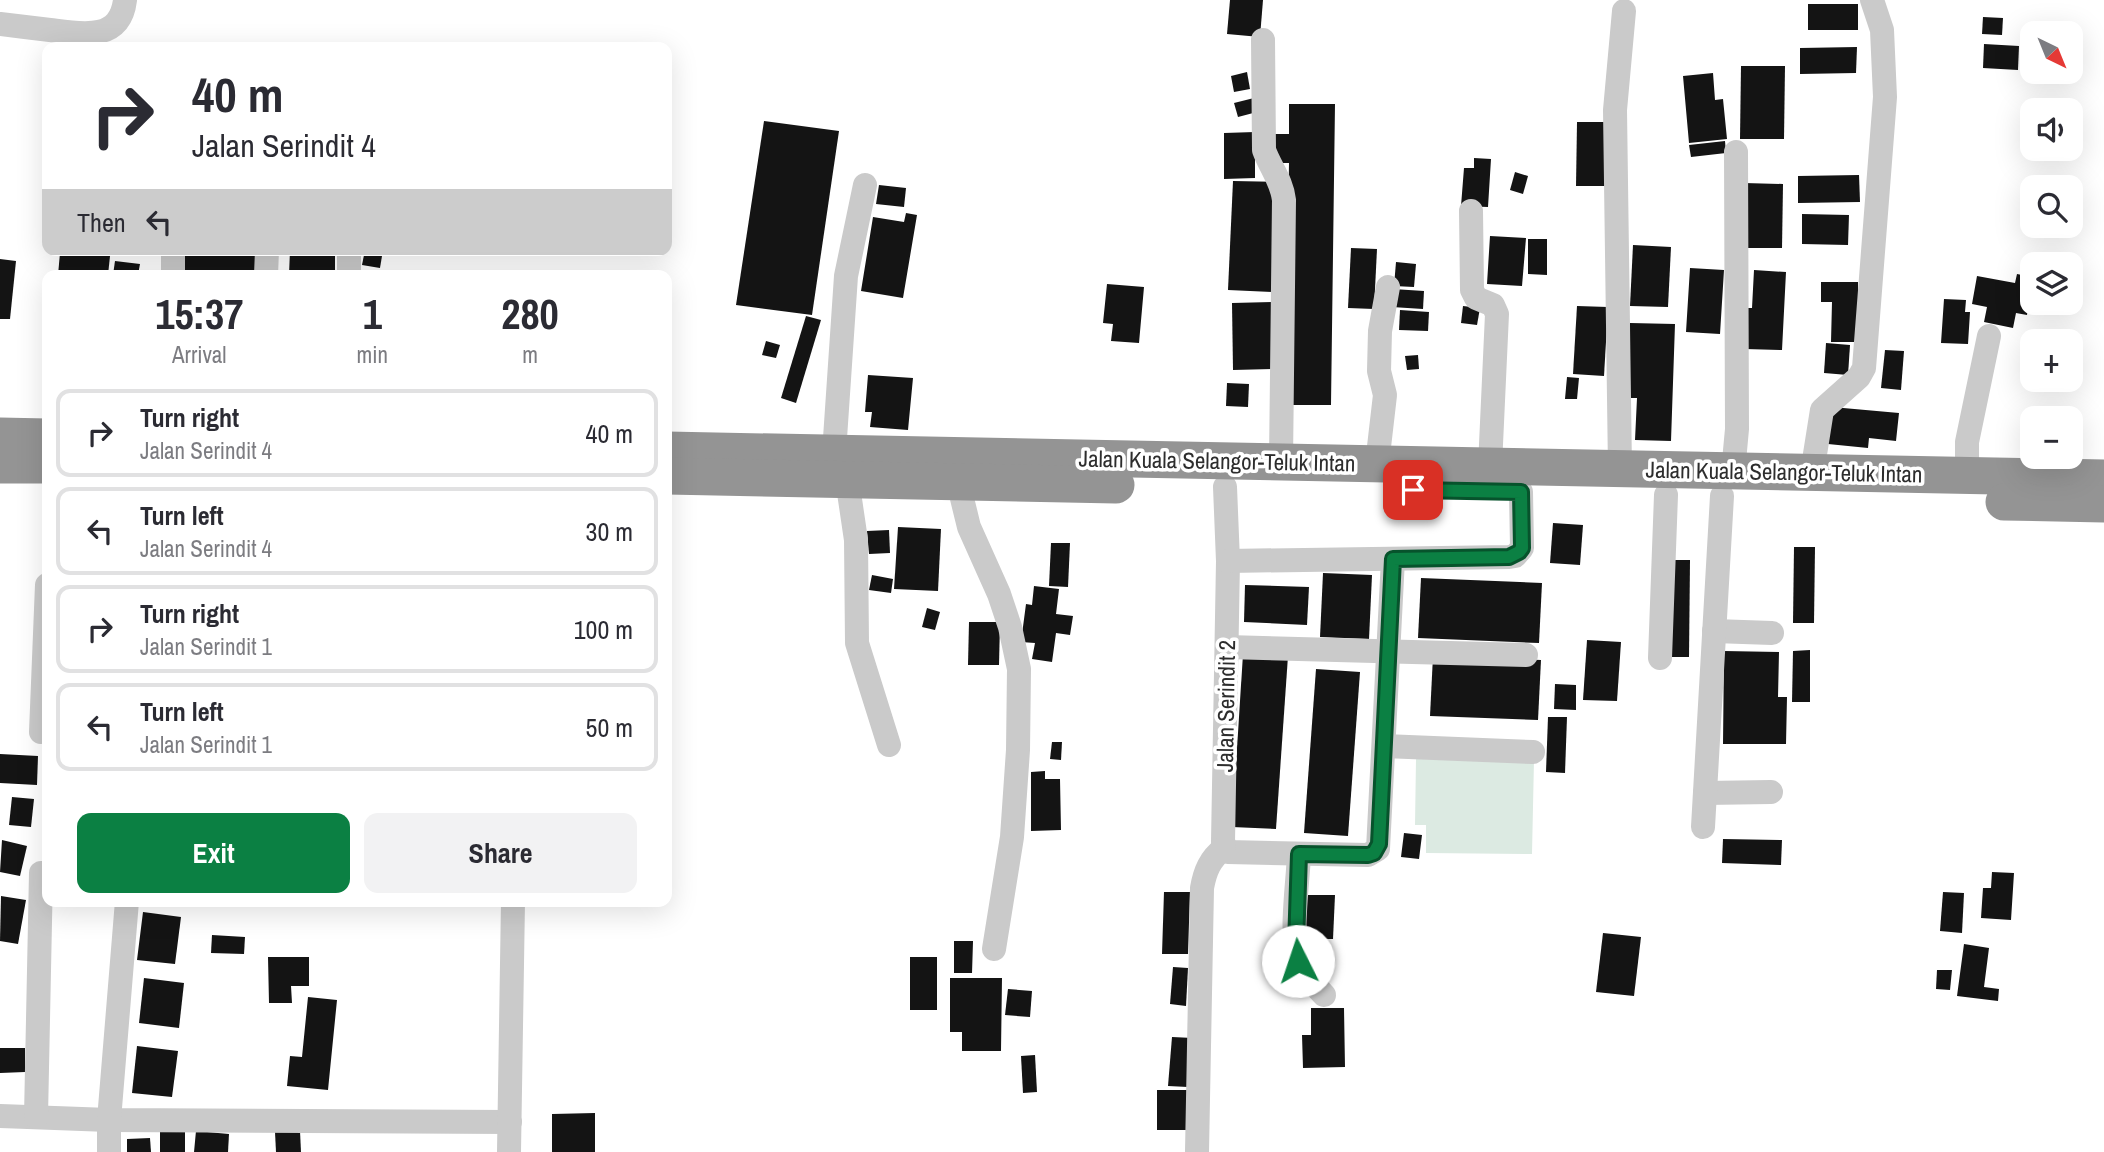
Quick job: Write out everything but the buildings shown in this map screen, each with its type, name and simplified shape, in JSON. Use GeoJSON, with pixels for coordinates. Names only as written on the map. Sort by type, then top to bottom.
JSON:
{"type":"FeatureCollection","features":[{"type":"Feature","properties":{"kind":"highway"},"geometry":{"type":"LineString","coordinates":[[0,436],[42,437]]}},
{"type":"Feature","properties":{"kind":"highway","name":"Jalan Kuala Selangor-Teluk Intan"},"geometry":{"type":"LineString","coordinates":[[672,450],[841,466],[958,482],[1666,495],[1812,473],[2104,478]]}},
{"type":"Feature","properties":{"kind":"highway","name":"Jalan Kuala Selangor-Teluk Intan"},"geometry":{"type":"LineString","coordinates":[[672,476],[841,466],[1281,462],[1490,466],[1620,469],[1728,484],[2104,504]]}},
{"type":"Feature","properties":{"kind":"highway"},"geometry":{"type":"LineString","coordinates":[[0,465],[42,465]]}},
{"type":"Feature","properties":{"kind":"street"},"geometry":{"type":"LineString","coordinates":[[0,24],[82,34],[97,33],[108,29],[121,18],[125,0]]}},
{"type":"Feature","properties":{"kind":"street"},"geometry":{"type":"LineString","coordinates":[[1812,473],[1822,410],[1859,377],[1864,368],[1885,97],[1882,30],[1872,0]]}},
{"type":"Feature","properties":{"kind":"street"},"geometry":{"type":"LineString","coordinates":[[1620,469],[1615,110],[1624,10]]}},
{"type":"Feature","properties":{"kind":"street"},"geometry":{"type":"LineString","coordinates":[[1263,40],[1264,149],[1283,188],[1284,200],[1281,462]]}},
{"type":"Feature","properties":{"kind":"street"},"geometry":{"type":"LineString","coordinates":[[1703,827],[1714,631],[1728,484],[1737,429],[1736,152]]}},
{"type":"Feature","properties":{"kind":"street"},"geometry":{"type":"LineString","coordinates":[[865,185],[846,276],[841,466],[857,552],[857,643],[889,745]]}},
{"type":"Feature","properties":{"kind":"street"},"geometry":{"type":"LineString","coordinates":[[1471,211],[1473,294],[1493,305],[1497,314],[1490,466]]}},
{"type":"Feature","properties":{"kind":"street"},"geometry":{"type":"LineString","coordinates":[[1377,464],[1385,395],[1378,371],[1380,331],[1388,287]]}},
{"type":"Feature","properties":{"kind":"street"},"geometry":{"type":"LineString","coordinates":[[1967,476],[1967,442],[1989,336]]}},
{"type":"Feature","properties":{"kind":"street"},"geometry":{"type":"LineString","coordinates":[[958,482],[969,527],[999,594],[1010,627],[1019,669],[1018,750],[1012,837],[994,949]]}},
{"type":"Feature","properties":{"kind":"street","name":"Jalan Serindit 2"},"geometry":{"type":"LineString","coordinates":[[1224,848],[1228,561],[1225,487]]}},
{"type":"Feature","properties":{"kind":"street"},"geometry":{"type":"LineString","coordinates":[[1228,561],[1514,555],[1522,548],[1521,492]]}},
{"type":"Feature","properties":{"kind":"street"},"geometry":{"type":"LineString","coordinates":[[1660,658],[1666,495]]}},
{"type":"Feature","properties":{"kind":"street"},"geometry":{"type":"LineString","coordinates":[[1197,1152],[1202,888],[1205,872],[1224,848],[1234,854],[1368,855],[1378,849],[1393,559]]}},
{"type":"Feature","properties":{"kind":"street"},"geometry":{"type":"LineString","coordinates":[[1714,631],[1772,633]]}},
{"type":"Feature","properties":{"kind":"street"},"geometry":{"type":"LineString","coordinates":[[1227,647],[1527,655]]}},
{"type":"Feature","properties":{"kind":"street"},"geometry":{"type":"LineString","coordinates":[[41,732],[42,708]]}},
{"type":"Feature","properties":{"kind":"street"},"geometry":{"type":"LineString","coordinates":[[1384,746],[1533,752]]}},
{"type":"Feature","properties":{"kind":"street"},"geometry":{"type":"LineString","coordinates":[[1705,793],[1771,792]]}},
{"type":"Feature","properties":{"kind":"street"},"geometry":{"type":"LineString","coordinates":[[1299,854],[1296,945],[1298,961],[1306,975],[1324,995]]}},
{"type":"Feature","properties":{"kind":"street"},"geometry":{"type":"LineString","coordinates":[[36,1116],[41,873]]}},
{"type":"Feature","properties":{"kind":"street"},"geometry":{"type":"LineString","coordinates":[[110,1152],[110,1120],[127,907]]}},
{"type":"Feature","properties":{"kind":"street"},"geometry":{"type":"LineString","coordinates":[[509,1152],[513,907]]}},
{"type":"Feature","properties":{"kind":"street"},"geometry":{"type":"LineString","coordinates":[[0,1116],[110,1120],[510,1122]]}},
{"type":"Feature","properties":{"kind":"shaded area"},"geometry":{"type":"Polygon","coordinates":[[[1416,759],[1534,760],[1532,854],[1426,853],[1426,825],[1415,825],[1416,759]]]}},
{"type":"Feature","properties":{"kind":"route"},"geometry":{"type":"LineString","coordinates":[[1298,961],[1296,945],[1299,854],[1368,855],[1378,849],[1393,559],[1509,557],[1522,548],[1521,492],[1413,490]]}}]}
